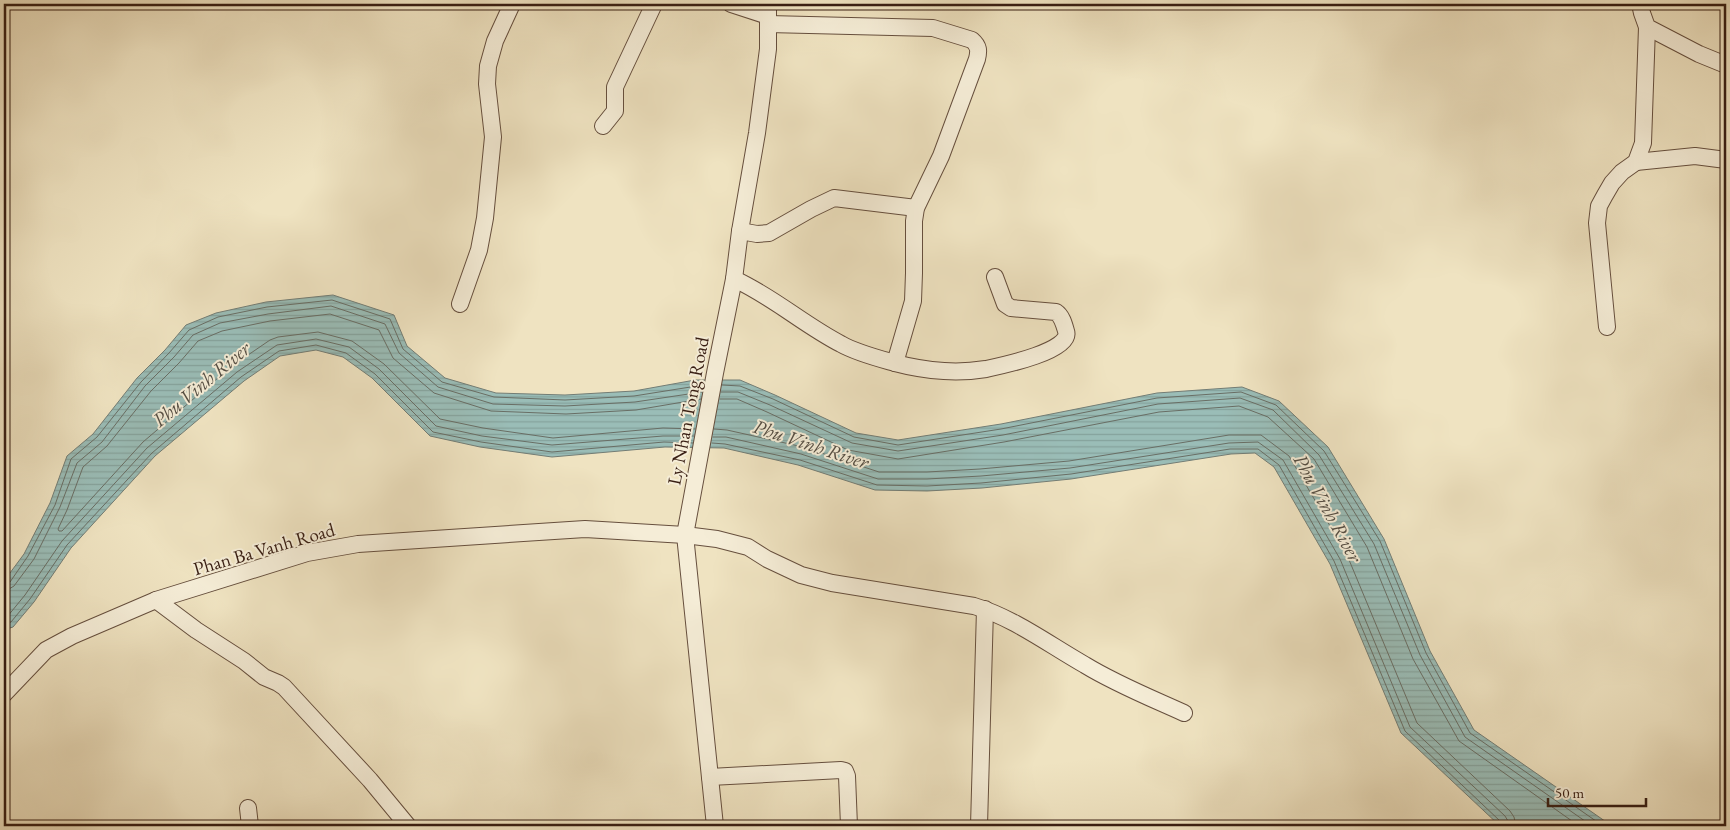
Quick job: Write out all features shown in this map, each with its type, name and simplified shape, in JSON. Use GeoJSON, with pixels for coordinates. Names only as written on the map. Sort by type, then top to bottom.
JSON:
{"type":"FeatureCollection","features":[{"type":"Feature","properties":{"kind":"street"},"geometry":{"type":"LineString","coordinates":[[460,304],[479,250],[485,218],[493,137],[487,84],[488,66],[495,41],[512,4]]}},
{"type":"Feature","properties":{"kind":"street"},"geometry":{"type":"LineString","coordinates":[[603,126],[614,111],[615,87],[654,4]]}},
{"type":"Feature","properties":{"kind":"street"},"geometry":{"type":"LineString","coordinates":[[731,4],[768,15],[933,28],[972,40],[977,44],[979,49],[977,60],[941,156],[916,208],[914,221],[913,301],[895,363]]}},
{"type":"Feature","properties":{"kind":"street"},"geometry":{"type":"LineString","coordinates":[[1636,162],[1642,143],[1648,27],[1640,4]]}},
{"type":"Feature","properties":{"kind":"street","name":"Ly Nhan Tong Road"},"geometry":{"type":"LineString","coordinates":[[715,826],[685,535],[734,279],[768,49],[768,15]]}},
{"type":"Feature","properties":{"kind":"street"},"geometry":{"type":"LineString","coordinates":[[1648,27],[1698,54],[1726,65]]}},
{"type":"Feature","properties":{"kind":"street"},"geometry":{"type":"LineString","coordinates":[[1607,327],[1597,222],[1600,206],[1612,183],[1622,172],[1636,162],[1696,156],[1726,160]]}},
{"type":"Feature","properties":{"kind":"street"},"geometry":{"type":"LineString","coordinates":[[740,232],[757,234],[769,232],[811,208],[834,198],[916,208]]}},
{"type":"Feature","properties":{"kind":"street"},"geometry":{"type":"LineString","coordinates":[[734,279],[751,287],[842,345],[895,363],[944,371],[985,369],[1039,355],[1066,340],[1067,335],[1060,315],[1056,312],[1010,308],[1006,304],[996,277]]}},
{"type":"Feature","properties":{"kind":"street","name":"Phan Ba Vanh Road"},"geometry":{"type":"LineString","coordinates":[[4,694],[46,650],[72,636],[156,600],[307,553],[358,544],[585,528],[717,539],[748,547],[767,560],[801,575],[832,584],[974,606],[992,611],[1086,666],[1184,714]]}},
{"type":"Feature","properties":{"kind":"street"},"geometry":{"type":"LineString","coordinates":[[156,600],[264,677],[284,687],[370,780],[408,826]]}},
{"type":"Feature","properties":{"kind":"street"},"geometry":{"type":"LineString","coordinates":[[979,826],[985,609]]}},
{"type":"Feature","properties":{"kind":"street"},"geometry":{"type":"LineString","coordinates":[[710,777],[845,771],[847,776],[848,826]]}},
{"type":"Feature","properties":{"kind":"street"},"geometry":{"type":"LineString","coordinates":[[248,808],[250,826]]}},
{"type":"Feature","properties":{"kind":"water","name":"Phu Vinh River"},"geometry":{"type":"Polygon","coordinates":[[[333,295],[394,315],[407,346],[445,378],[496,393],[565,395],[634,391],[695,380],[740,380],[856,433],[898,440],[1001,424],[1157,393],[1242,387],[1279,401],[1328,447],[1384,539],[1430,651],[1474,730],[1612,826],[1500,826],[1401,733],[1330,564],[1274,467],[1255,453],[1231,454],[1071,479],[982,488],[927,491],[875,490],[798,465],[724,448],[665,447],[552,457],[480,447],[430,436],[372,378],[343,357],[316,350],[280,356],[244,381],[155,456],[71,548],[34,602],[13,627],[4,630],[4,581],[24,554],[50,503],[67,456],[93,434],[137,378],[165,350],[186,325],[216,313],[266,302],[333,295]]]}}]}
